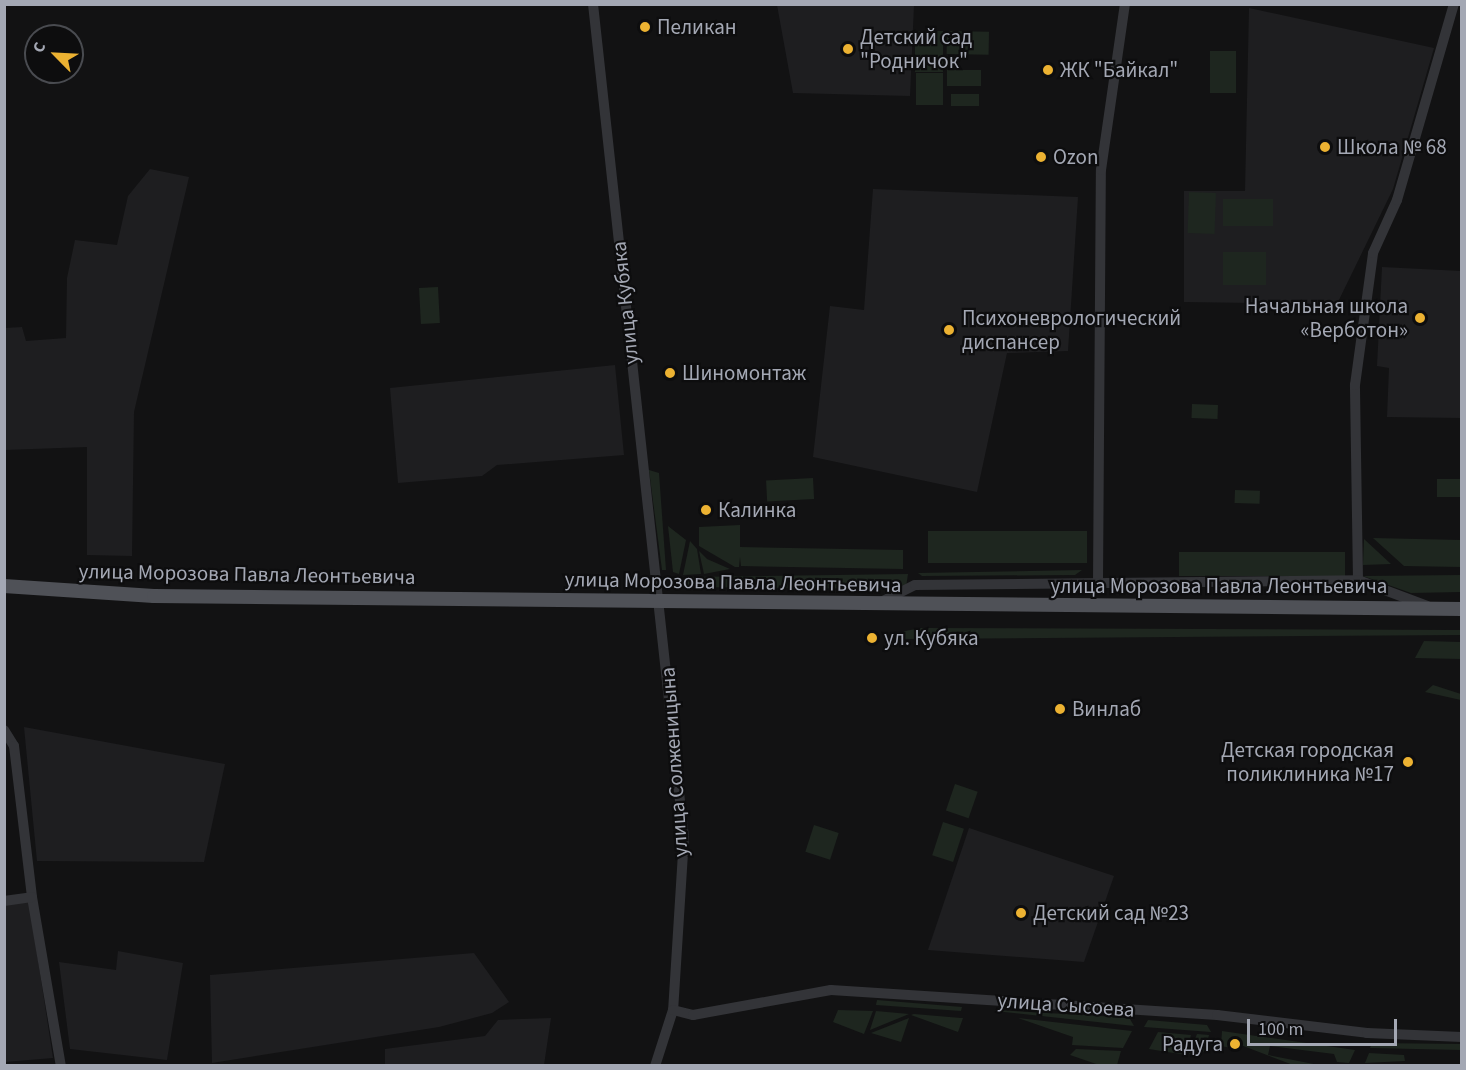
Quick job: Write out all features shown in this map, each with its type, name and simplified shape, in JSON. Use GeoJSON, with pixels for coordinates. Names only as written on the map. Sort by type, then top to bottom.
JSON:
{"type":"FeatureCollection","features":[{"type":"Feature","properties":{"kind":"main road","name":"улица Морозова Павла Леонтьевича"},"geometry":{"type":"LineString","coordinates":[[4,585],[154,596],[876,605],[1461,609]]}},
{"type":"Feature","properties":{"kind":"street","name":"улица Кубяка"},"geometry":{"type":"LineString","coordinates":[[593,4],[659,601]]}},
{"type":"Feature","properties":{"kind":"street"},"geometry":{"type":"LineString","coordinates":[[1098,582],[1101,170],[1125,4]]}},
{"type":"Feature","properties":{"kind":"street"},"geometry":{"type":"LineString","coordinates":[[1358,580],[1355,385],[1373,253],[1397,200],[1454,4]]}},
{"type":"Feature","properties":{"kind":"street"},"geometry":{"type":"LineString","coordinates":[[876,605],[915,585],[1358,580],[1433,608]]}},
{"type":"Feature","properties":{"kind":"street","name":"улица Солженицына"},"geometry":{"type":"LineString","coordinates":[[655,1065],[673,1010],[684,837],[659,601]]}},
{"type":"Feature","properties":{"kind":"street"},"geometry":{"type":"LineString","coordinates":[[4,730],[14,746],[32,897],[61,1065]]}},
{"type":"Feature","properties":{"kind":"street"},"geometry":{"type":"LineString","coordinates":[[4,901],[32,897]]}},
{"type":"Feature","properties":{"kind":"street","name":"улица Сысоева"},"geometry":{"type":"LineString","coordinates":[[673,1010],[693,1015],[831,990],[1217,1015],[1367,1033],[1461,1036]]}},
{"type":"Feature","properties":{"kind":"shaded area","name":"Детский сад \"Родничок\""},"geometry":{"type":"Polygon","coordinates":[[[777,5],[914,5],[910,96],[793,93],[777,5]]]}},
{"type":"Feature","properties":{"kind":"shaded area","name":"Школа № 68"},"geometry":{"type":"Polygon","coordinates":[[[1249,8],[1434,48],[1393,189],[1337,304],[1184,302],[1184,191],[1245,191],[1249,8]]]}},
{"type":"Feature","properties":{"kind":"shaded area"},"geometry":{"type":"Polygon","coordinates":[[[915,31],[943,31],[943,72],[915,72],[915,31]]]}},
{"type":"Feature","properties":{"kind":"shaded area"},"geometry":{"type":"Polygon","coordinates":[[[947,31],[989,32],[989,55],[947,54],[947,31]]]}},
{"type":"Feature","properties":{"kind":"shaded area"},"geometry":{"type":"Polygon","coordinates":[[[1210,51],[1236,51],[1236,93],[1210,93],[1210,51]]]}},
{"type":"Feature","properties":{"kind":"shaded area"},"geometry":{"type":"Polygon","coordinates":[[[947,70],[981,70],[981,86],[947,86],[947,70]]]}},
{"type":"Feature","properties":{"kind":"shaded area"},"geometry":{"type":"Polygon","coordinates":[[[916,73],[943,73],[943,105],[916,105],[916,73]]]}},
{"type":"Feature","properties":{"kind":"shaded area"},"geometry":{"type":"Polygon","coordinates":[[[951,94],[979,94],[979,106],[951,106],[951,94]]]}},
{"type":"Feature","properties":{"kind":"shaded area"},"geometry":{"type":"Polygon","coordinates":[[[150,169],[189,177],[134,412],[132,556],[87,555],[87,447],[5,450],[5,328],[22,327],[26,341],[66,338],[67,278],[75,240],[117,245],[128,196],[150,169]]]}},
{"type":"Feature","properties":{"kind":"shaded area","name":"Психоневрологический диспансер"},"geometry":{"type":"Polygon","coordinates":[[[873,189],[1078,197],[1068,351],[1007,353],[977,492],[813,457],[830,306],[864,310],[873,189]]]}},
{"type":"Feature","properties":{"kind":"shaded area"},"geometry":{"type":"Polygon","coordinates":[[[1189,192],[1216,193],[1215,234],[1188,233],[1189,192]]]}},
{"type":"Feature","properties":{"kind":"shaded area"},"geometry":{"type":"Polygon","coordinates":[[[1223,199],[1273,199],[1273,226],[1223,226],[1223,199]]]}},
{"type":"Feature","properties":{"kind":"shaded area"},"geometry":{"type":"Polygon","coordinates":[[[1223,252],[1266,252],[1266,285],[1223,285],[1223,252]]]}},
{"type":"Feature","properties":{"kind":"shaded area","name":"Начальная школа «Верботон»"},"geometry":{"type":"Polygon","coordinates":[[[1382,267],[1461,271],[1461,418],[1387,417],[1389,368],[1377,366],[1382,267]]]}},
{"type":"Feature","properties":{"kind":"shaded area"},"geometry":{"type":"Polygon","coordinates":[[[438,287],[440,323],[421,324],[419,288],[438,287]]]}},
{"type":"Feature","properties":{"kind":"shaded area"},"geometry":{"type":"Polygon","coordinates":[[[615,365],[624,455],[497,465],[482,476],[398,483],[390,388],[615,365]]]}},
{"type":"Feature","properties":{"kind":"shaded area"},"geometry":{"type":"Polygon","coordinates":[[[1192,404],[1218,405],[1217,419],[1192,418],[1192,404]]]}},
{"type":"Feature","properties":{"kind":"shaded area"},"geometry":{"type":"Polygon","coordinates":[[[649,470],[659,473],[666,570],[662,570],[649,470]]]}},
{"type":"Feature","properties":{"kind":"shaded area"},"geometry":{"type":"Polygon","coordinates":[[[813,478],[814,499],[767,501],[766,480],[813,478]]]}},
{"type":"Feature","properties":{"kind":"shaded area"},"geometry":{"type":"Polygon","coordinates":[[[1437,479],[1461,479],[1461,497],[1437,497],[1437,479]]]}},
{"type":"Feature","properties":{"kind":"shaded area"},"geometry":{"type":"Polygon","coordinates":[[[1235,490],[1260,491],[1260,504],[1235,503],[1235,490]]]}},
{"type":"Feature","properties":{"kind":"shaded area"},"geometry":{"type":"Polygon","coordinates":[[[740,525],[740,547],[903,550],[903,569],[741,566],[740,557],[739,567],[735,567],[699,546],[699,527],[740,525]]]}},
{"type":"Feature","properties":{"kind":"shaded area"},"geometry":{"type":"Polygon","coordinates":[[[668,526],[686,540],[679,574],[673,572],[668,526]]]}},
{"type":"Feature","properties":{"kind":"shaded area"},"geometry":{"type":"Polygon","coordinates":[[[928,531],[1087,531],[1087,563],[928,563],[928,531]]]}},
{"type":"Feature","properties":{"kind":"shaded area"},"geometry":{"type":"Polygon","coordinates":[[[1373,538],[1461,540],[1461,567],[1404,566],[1373,538]]]}},
{"type":"Feature","properties":{"kind":"shaded area"},"geometry":{"type":"Polygon","coordinates":[[[1364,539],[1391,564],[1363,565],[1364,539]]]}},
{"type":"Feature","properties":{"kind":"shaded area"},"geometry":{"type":"Polygon","coordinates":[[[690,541],[697,549],[701,574],[683,575],[690,541]]]}},
{"type":"Feature","properties":{"kind":"shaded area"},"geometry":{"type":"Polygon","coordinates":[[[699,551],[707,559],[730,569],[704,574],[699,551]]]}},
{"type":"Feature","properties":{"kind":"shaded area"},"geometry":{"type":"Polygon","coordinates":[[[1179,552],[1345,552],[1345,576],[1179,576],[1179,552]]]}},
{"type":"Feature","properties":{"kind":"shaded area"},"geometry":{"type":"Polygon","coordinates":[[[1082,570],[1075,575],[922,576],[918,573],[1082,570]]]}},
{"type":"Feature","properties":{"kind":"shaded area"},"geometry":{"type":"Polygon","coordinates":[[[908,574],[906,587],[898,589],[683,587],[682,583],[686,577],[908,574]]]}},
{"type":"Feature","properties":{"kind":"shaded area"},"geometry":{"type":"Polygon","coordinates":[[[1461,575],[1461,592],[1411,593],[1363,576],[1461,575]]]}},
{"type":"Feature","properties":{"kind":"shaded area"},"geometry":{"type":"Polygon","coordinates":[[[921,628],[1461,630],[1462,635],[900,639],[898,635],[921,628]]]}},
{"type":"Feature","properties":{"kind":"shaded area"},"geometry":{"type":"Polygon","coordinates":[[[1424,641],[1461,642],[1461,659],[1415,658],[1424,641]]]}},
{"type":"Feature","properties":{"kind":"shaded area"},"geometry":{"type":"Polygon","coordinates":[[[1433,685],[1461,694],[1461,700],[1425,692],[1433,685]]]}},
{"type":"Feature","properties":{"kind":"shaded area"},"geometry":{"type":"Polygon","coordinates":[[[24,727],[225,764],[204,862],[37,861],[24,727]]]}},
{"type":"Feature","properties":{"kind":"shaded area"},"geometry":{"type":"Polygon","coordinates":[[[955,784],[978,792],[969,818],[946,810],[955,784]]]}},
{"type":"Feature","properties":{"kind":"shaded area"},"geometry":{"type":"Polygon","coordinates":[[[943,822],[964,829],[953,862],[932,855],[943,822]]]}},
{"type":"Feature","properties":{"kind":"shaded area"},"geometry":{"type":"Polygon","coordinates":[[[814,825],[839,833],[830,860],[805,852],[814,825]]]}},
{"type":"Feature","properties":{"kind":"shaded area","name":"Детский сад №23"},"geometry":{"type":"Polygon","coordinates":[[[969,828],[1114,876],[1084,962],[928,950],[969,828]]]}},
{"type":"Feature","properties":{"kind":"shaded area"},"geometry":{"type":"Polygon","coordinates":[[[29,901],[53,1058],[5,1062],[5,904],[29,901]]]}},
{"type":"Feature","properties":{"kind":"shaded area"},"geometry":{"type":"Polygon","coordinates":[[[118,951],[183,963],[167,1060],[70,1049],[59,962],[116,970],[118,951]]]}},
{"type":"Feature","properties":{"kind":"shaded area"},"geometry":{"type":"Polygon","coordinates":[[[474,953],[509,1002],[492,1013],[439,1027],[212,1063],[210,975],[474,953]]]}},
{"type":"Feature","properties":{"kind":"shaded area"},"geometry":{"type":"Polygon","coordinates":[[[877,1000],[962,1007],[961,1011],[876,1005],[877,1000]]]}},
{"type":"Feature","properties":{"kind":"shaded area"},"geometry":{"type":"Polygon","coordinates":[[[838,1010],[873,1011],[864,1034],[833,1022],[838,1010]]]}},
{"type":"Feature","properties":{"kind":"shaded area"},"geometry":{"type":"Polygon","coordinates":[[[876,1011],[909,1014],[870,1030],[876,1011]]]}},
{"type":"Feature","properties":{"kind":"shaded area"},"geometry":{"type":"Polygon","coordinates":[[[995,1011],[1119,1017],[1130,1019],[1134,1026],[995,1011]]]}},
{"type":"Feature","properties":{"kind":"shaded area"},"geometry":{"type":"Polygon","coordinates":[[[911,1015],[963,1018],[958,1032],[911,1015]]]}},
{"type":"Feature","properties":{"kind":"shaded area"},"geometry":{"type":"Polygon","coordinates":[[[551,1018],[544,1065],[385,1065],[385,1049],[485,1036],[498,1020],[551,1018]]]}},
{"type":"Feature","properties":{"kind":"shaded area"},"geometry":{"type":"Polygon","coordinates":[[[909,1018],[901,1042],[871,1033],[909,1018]]]}},
{"type":"Feature","properties":{"kind":"shaded area"},"geometry":{"type":"Polygon","coordinates":[[[1018,1018],[1132,1031],[1123,1048],[1072,1045],[1073,1037],[1018,1018]]]}},
{"type":"Feature","properties":{"kind":"shaded area"},"geometry":{"type":"Polygon","coordinates":[[[1148,1020],[1207,1025],[1211,1032],[1144,1027],[1148,1020]]]}},
{"type":"Feature","properties":{"kind":"shaded area"},"geometry":{"type":"Polygon","coordinates":[[[1222,1031],[1355,1050],[1349,1063],[1337,1062],[1334,1054],[1270,1046],[1268,1055],[1319,1065],[1293,1065],[1233,1042],[1231,1048],[1221,1046],[1222,1031]]]}},
{"type":"Feature","properties":{"kind":"shaded area"},"geometry":{"type":"Polygon","coordinates":[[[1158,1032],[1191,1035],[1186,1055],[1149,1049],[1158,1032]]]}},
{"type":"Feature","properties":{"kind":"shaded area"},"geometry":{"type":"Polygon","coordinates":[[[1197,1034],[1209,1035],[1205,1050],[1199,1056],[1189,1054],[1197,1034]]]}},
{"type":"Feature","properties":{"kind":"shaded area"},"geometry":{"type":"Polygon","coordinates":[[[1372,1043],[1461,1044],[1461,1050],[1370,1048],[1372,1043]]]}},
{"type":"Feature","properties":{"kind":"shaded area"},"geometry":{"type":"Polygon","coordinates":[[[1076,1049],[1121,1051],[1117,1065],[1102,1066],[1070,1055],[1076,1049]]]}},
{"type":"Feature","properties":{"kind":"shaded area"},"geometry":{"type":"Polygon","coordinates":[[[1369,1053],[1404,1055],[1405,1061],[1365,1063],[1369,1053]]]}},
{"type":"Feature","properties":{"kind":"place","name":"Пеликан"},"geometry":{"type":"Point","coordinates":[645,27]}},
{"type":"Feature","properties":{"kind":"place","name":"Детский сад \"Родничок\""},"geometry":{"type":"Point","coordinates":[848,49]}},
{"type":"Feature","properties":{"kind":"place","name":"ЖК \"Байкал\""},"geometry":{"type":"Point","coordinates":[1048,70]}},
{"type":"Feature","properties":{"kind":"place","name":"Школа № 68"},"geometry":{"type":"Point","coordinates":[1325,147]}},
{"type":"Feature","properties":{"kind":"place","name":"Ozon"},"geometry":{"type":"Point","coordinates":[1041,157]}},
{"type":"Feature","properties":{"kind":"place","name":"Начальная школа «Верботон»"},"geometry":{"type":"Point","coordinates":[1420,318]}},
{"type":"Feature","properties":{"kind":"place","name":"Психоневрологический диспансер"},"geometry":{"type":"Point","coordinates":[949,330]}},
{"type":"Feature","properties":{"kind":"place","name":"Шиномонтаж"},"geometry":{"type":"Point","coordinates":[670,373]}},
{"type":"Feature","properties":{"kind":"place","name":"Калинка"},"geometry":{"type":"Point","coordinates":[706,510]}},
{"type":"Feature","properties":{"kind":"place","name":"ул. Кубяка"},"geometry":{"type":"Point","coordinates":[872,638]}},
{"type":"Feature","properties":{"kind":"place","name":"Винлаб"},"geometry":{"type":"Point","coordinates":[1060,709]}},
{"type":"Feature","properties":{"kind":"place","name":"Детская городская поликлиника №17"},"geometry":{"type":"Point","coordinates":[1408,762]}},
{"type":"Feature","properties":{"kind":"place","name":"Детский сад №23"},"geometry":{"type":"Point","coordinates":[1021,913]}},
{"type":"Feature","properties":{"kind":"place","name":"Радуга"},"geometry":{"type":"Point","coordinates":[1235,1044]}}]}
